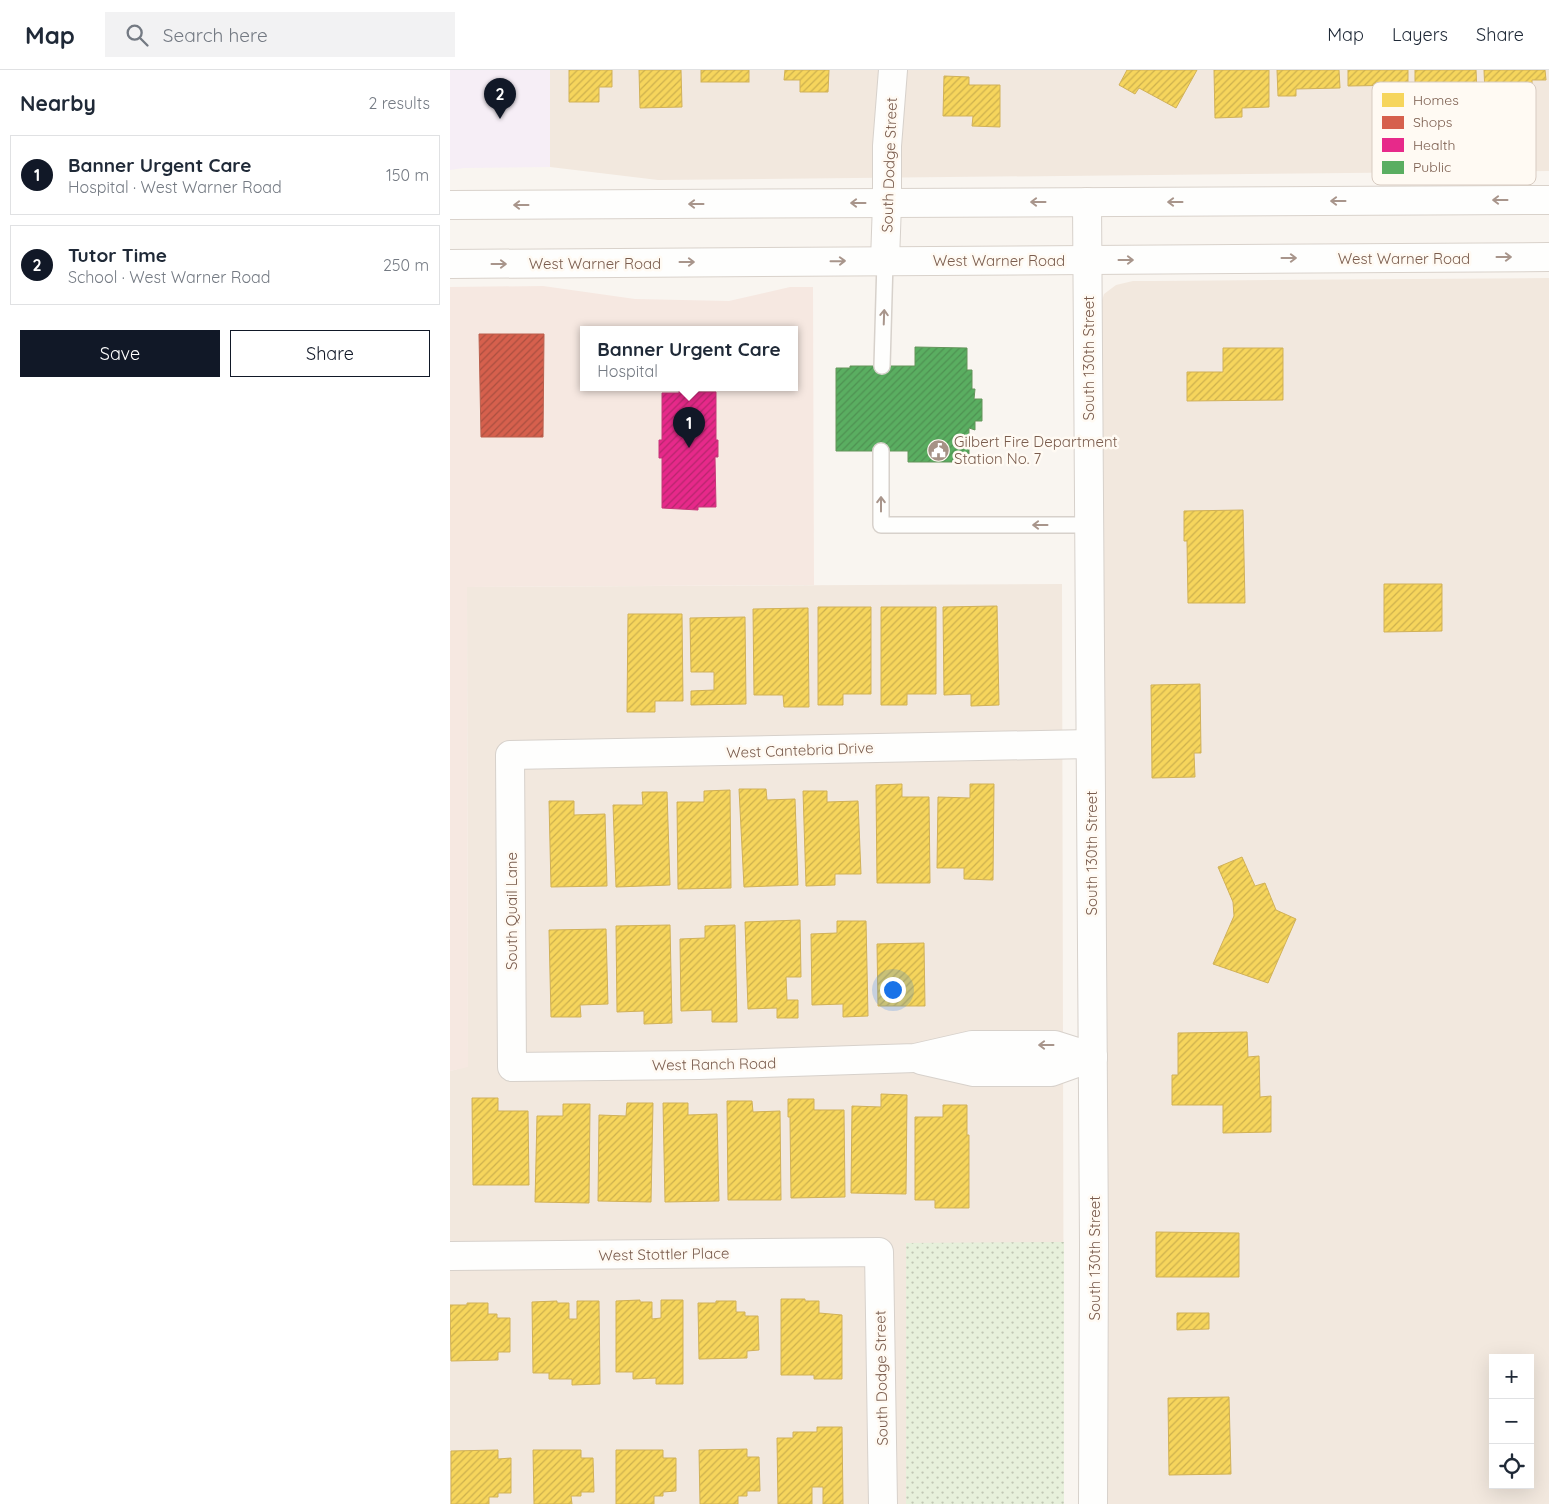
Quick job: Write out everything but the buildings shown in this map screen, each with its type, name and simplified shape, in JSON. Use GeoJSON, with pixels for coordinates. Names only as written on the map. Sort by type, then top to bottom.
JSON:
{"type":"FeatureCollection","features":[{"type":"Feature","properties":{"kind":"street","name":"South Dodge Street"},"geometry":{"type":"LineString","coordinates":[[885,261],[887,146],[893,70]]}},
{"type":"Feature","properties":{"kind":"street"},"geometry":{"type":"LineString","coordinates":[[450,205],[1549,200]]}},
{"type":"Feature","properties":{"kind":"street","name":"South 130th Street"},"geometry":{"type":"LineString","coordinates":[[1087,202],[1093,1057],[1093,1504]]}},
{"type":"Feature","properties":{"kind":"street","name":"West Warner Road"},"geometry":{"type":"LineString","coordinates":[[450,264],[1549,257]]}},
{"type":"Feature","properties":{"kind":"street","name":"West Cantebria Drive"},"geometry":{"type":"LineString","coordinates":[[510,755],[696,754],[868,748],[1090,744]]}},
{"type":"Feature","properties":{"kind":"street","name":"South Quail Lane"},"geometry":{"type":"LineString","coordinates":[[510,755],[512,1067]]}},
{"type":"Feature","properties":{"kind":"street","name":"West Ranch Road"},"geometry":{"type":"LineString","coordinates":[[512,1067],[699,1065],[915,1058],[972,1045],[1055,1045],[1093,1057]]}},
{"type":"Feature","properties":{"kind":"street","name":"South Dodge Street"},"geometry":{"type":"LineString","coordinates":[[878,1252],[883,1504]]}},
{"type":"Feature","properties":{"kind":"street","name":"West Stottler Place"},"geometry":{"type":"LineString","coordinates":[[450,1256],[878,1252]]}},
{"type":"Feature","properties":{"kind":"lane"},"geometry":{"type":"LineString","coordinates":[[882,366],[885,261]]}},
{"type":"Feature","properties":{"kind":"lane"},"geometry":{"type":"LineString","coordinates":[[881,451],[881,525],[1089,525]]}},
{"type":"Feature","properties":{"kind":"shaded area"},"geometry":{"type":"Polygon","coordinates":[[[450,70],[550,70],[550,167],[464,168],[450,170],[450,70]]]}},
{"type":"Feature","properties":{"kind":"shaded area"},"geometry":{"type":"Polygon","coordinates":[[[550,70],[1549,70],[1549,171],[1536,171],[1536,82],[1372,82],[1372,173],[658,180],[550,167],[550,70]]]}},
{"type":"Feature","properties":{"kind":"shaded area"},"geometry":{"type":"Polygon","coordinates":[[[1549,278],[1549,1504],[1102,1504],[1099,310],[1104,294],[1116,285],[1133,281],[1549,278]]]}},
{"type":"Feature","properties":{"kind":"shaded area"},"geometry":{"type":"Polygon","coordinates":[[[543,286],[635,299],[729,301],[790,287],[813,287],[814,585],[467,587],[468,1067],[450,1071],[450,287],[543,286]]]}},
{"type":"Feature","properties":{"kind":"shaded area"},"geometry":{"type":"Polygon","coordinates":[[[1062,584],[1064,1504],[450,1504],[450,1071],[468,1066],[467,587],[1062,584]]]}},
{"type":"Feature","properties":{"kind":"green space"},"geometry":{"type":"Polygon","coordinates":[[[1064,1242],[1064,1504],[906,1504],[906,1243],[1064,1242]]]}},
{"type":"Feature","properties":{"kind":"place","name":"Tutor Time"},"geometry":{"type":"Point","coordinates":[500,119]}},
{"type":"Feature","properties":{"kind":"place","name":"Banner Urgent Care"},"geometry":{"type":"Point","coordinates":[689,448]}},
{"type":"Feature","properties":{"kind":"place","name":"Gilbert Fire Department Station No. 7"},"geometry":{"type":"Point","coordinates":[938,450]}}]}
